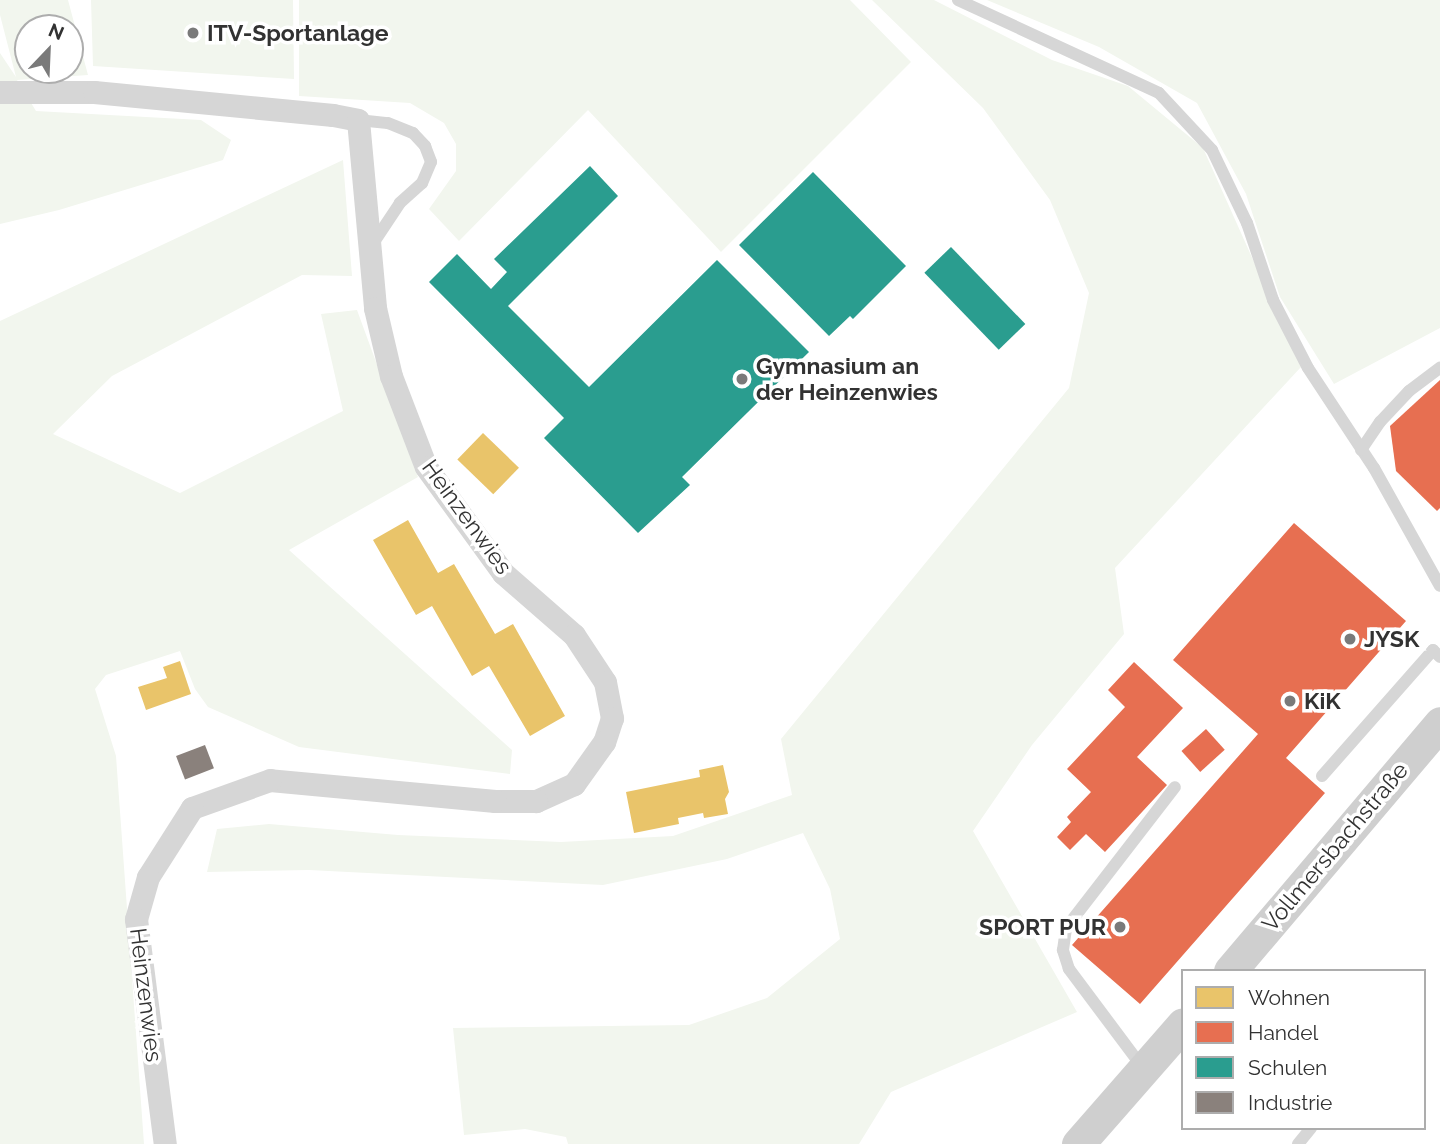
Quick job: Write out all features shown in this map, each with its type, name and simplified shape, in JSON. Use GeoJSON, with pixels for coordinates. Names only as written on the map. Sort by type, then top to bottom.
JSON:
{"type":"FeatureCollection","features":[{"type":"Feature","properties":{"kind":"main road","name":"Vollmersbachstraße"},"geometry":{"type":"LineString","coordinates":[[1232,969],[1440,723]]}},
{"type":"Feature","properties":{"kind":"main road"},"geometry":{"type":"LineString","coordinates":[[1078,1144],[1181,1026]]}},
{"type":"Feature","properties":{"kind":"street"},"geometry":{"type":"LineString","coordinates":[[0,92],[94,92],[333,115],[358,120]]}},
{"type":"Feature","properties":{"kind":"street","name":"Heinzenwies"},"geometry":{"type":"LineString","coordinates":[[166,1144],[136,919],[148,877],[192,808],[270,780],[495,801],[536,800],[574,784],[604,742],[611,718],[605,682],[575,635],[503,573],[426,467],[391,376],[375,308],[372,245],[358,120]]}},
{"type":"Feature","properties":{"kind":"lane"},"geometry":{"type":"LineString","coordinates":[[958,0],[1159,93],[1212,150],[1247,223],[1273,300],[1308,368],[1361,450],[1440,586]]}},
{"type":"Feature","properties":{"kind":"lane"},"geometry":{"type":"LineString","coordinates":[[358,120],[388,123],[413,133],[425,146],[431,162],[422,183],[400,204],[372,245]]}},
{"type":"Feature","properties":{"kind":"lane"},"geometry":{"type":"LineString","coordinates":[[1361,450],[1380,422],[1409,391],[1440,368]]}},
{"type":"Feature","properties":{"kind":"lane"},"geometry":{"type":"LineString","coordinates":[[1322,776],[1433,650],[1440,657]]}},
{"type":"Feature","properties":{"kind":"lane"},"geometry":{"type":"LineString","coordinates":[[1143,1069],[1069,969],[1063,950],[1066,928],[1175,787]]}},
{"type":"Feature","properties":{"kind":"lane"},"geometry":{"type":"LineString","coordinates":[[1298,1144],[1309,1130]]}},
{"type":"Feature","properties":{"kind":"shaded area"},"geometry":{"type":"Polygon","coordinates":[[[0,0],[68,0],[72,14],[14,14],[14,69],[0,15],[0,0]]]}},
{"type":"Feature","properties":{"kind":"shaded area","name":"ITV-Sportanlage"},"geometry":{"type":"Polygon","coordinates":[[[91,0],[293,0],[294,79],[93,66],[91,0]]]}},
{"type":"Feature","properties":{"kind":"shaded area"},"geometry":{"type":"Polygon","coordinates":[[[299,0],[850,0],[911,62],[721,252],[588,110],[459,241],[429,209],[456,171],[456,144],[444,123],[410,103],[299,96],[299,0]]]}},
{"type":"Feature","properties":{"kind":"shaded area"},"geometry":{"type":"Polygon","coordinates":[[[872,0],[934,0],[1052,60],[1128,86],[1203,148],[1301,367],[1115,568],[1124,634],[1032,745],[973,831],[1077,1012],[891,1092],[859,1144],[568,1144],[566,1137],[525,1129],[464,1135],[453,1028],[689,1025],[767,998],[840,939],[830,889],[803,833],[727,859],[603,885],[309,870],[207,872],[217,829],[269,824],[398,835],[561,842],[673,836],[792,795],[781,739],[1069,388],[1089,293],[1050,200],[983,108],[872,0]]]}},
{"type":"Feature","properties":{"kind":"shaded area"},"geometry":{"type":"Polygon","coordinates":[[[987,0],[1440,0],[1440,328],[1334,384],[1280,297],[1246,194],[1197,103],[1099,47],[987,0]]]}},
{"type":"Feature","properties":{"kind":"shaded area"},"geometry":{"type":"Polygon","coordinates":[[[0,53],[14,74],[14,84],[19,84],[36,111],[201,120],[231,140],[223,160],[59,210],[0,224],[0,53]]]}},
{"type":"Feature","properties":{"kind":"shaded area"},"geometry":{"type":"Polygon","coordinates":[[[343,160],[352,276],[302,275],[112,376],[53,434],[180,493],[343,411],[321,314],[357,310],[418,477],[289,550],[512,750],[510,774],[299,747],[208,707],[195,689],[180,651],[106,675],[95,689],[116,756],[144,1144],[0,1144],[0,321],[343,160]]]}},
{"type":"Feature","properties":{"kind":"building: Wohnen"},"geometry":{"type":"Polygon","coordinates":[[[483,433],[519,468],[493,494],[457,460],[483,433]]]}},
{"type":"Feature","properties":{"kind":"building: Wohnen"},"geometry":{"type":"Polygon","coordinates":[[[408,520],[438,573],[454,564],[495,634],[513,624],[565,716],[530,736],[489,666],[472,676],[432,606],[416,615],[373,540],[408,520]]]}},
{"type":"Feature","properties":{"kind":"building: Wohnen"},"geometry":{"type":"Polygon","coordinates":[[[180,661],[191,694],[146,710],[138,687],[167,678],[163,667],[180,661]]]}},
{"type":"Feature","properties":{"kind":"building: Wohnen"},"geometry":{"type":"Polygon","coordinates":[[[723,765],[729,792],[725,799],[728,814],[704,818],[703,813],[678,818],[679,824],[634,833],[626,792],[700,777],[699,770],[723,765]]]}},
{"type":"Feature","properties":{"kind":"building: Handel"},"geometry":{"type":"Polygon","coordinates":[[[1440,380],[1440,508],[1437,511],[1396,471],[1390,426],[1440,380]]]}},
{"type":"Feature","properties":{"kind":"building: Handel"},"geometry":{"type":"Polygon","coordinates":[[[1294,523],[1406,621],[1286,758],[1325,793],[1140,1004],[1072,945],[1258,734],[1173,660],[1294,523]]]}},
{"type":"Feature","properties":{"kind":"building: Handel"},"geometry":{"type":"Polygon","coordinates":[[[1134,662],[1183,708],[1137,757],[1167,785],[1105,852],[1086,834],[1070,850],[1057,837],[1071,822],[1067,817],[1091,792],[1067,769],[1125,707],[1108,690],[1134,662]]]}},
{"type":"Feature","properties":{"kind":"building: Handel"},"geometry":{"type":"Polygon","coordinates":[[[1206,729],[1225,750],[1200,772],[1181,751],[1206,729]]]}},
{"type":"Feature","properties":{"kind":"building: Schulen","name":"Gymnasium an der Heinzenwies"},"geometry":{"type":"Polygon","coordinates":[[[590,166],[618,196],[508,306],[589,387],[717,260],[809,352],[682,477],[690,485],[638,533],[544,438],[564,418],[429,282],[457,254],[491,289],[507,272],[494,259],[590,166]]]}},
{"type":"Feature","properties":{"kind":"building: Schulen"},"geometry":{"type":"Polygon","coordinates":[[[813,172],[906,266],[853,319],[850,316],[829,336],[739,245],[813,172]]]}},
{"type":"Feature","properties":{"kind":"building: Schulen"},"geometry":{"type":"Polygon","coordinates":[[[951,247],[1025,324],[999,350],[924,273],[951,247]]]}},
{"type":"Feature","properties":{"kind":"building: Industrie"},"geometry":{"type":"Polygon","coordinates":[[[205,745],[214,768],[185,779],[176,756],[205,745]]]}},
{"type":"Feature","properties":{"kind":"place","name":"ITV-Sportanlage"},"geometry":{"type":"Point","coordinates":[193,33]}},
{"type":"Feature","properties":{"kind":"place","name":"Gymnasium an der Heinzenwies"},"geometry":{"type":"Point","coordinates":[742,379]}},
{"type":"Feature","properties":{"kind":"place","name":"JYSK"},"geometry":{"type":"Point","coordinates":[1350,639]}},
{"type":"Feature","properties":{"kind":"place","name":"KiK"},"geometry":{"type":"Point","coordinates":[1290,701]}},
{"type":"Feature","properties":{"kind":"place","name":"SPORT PUR"},"geometry":{"type":"Point","coordinates":[1120,927]}}]}
